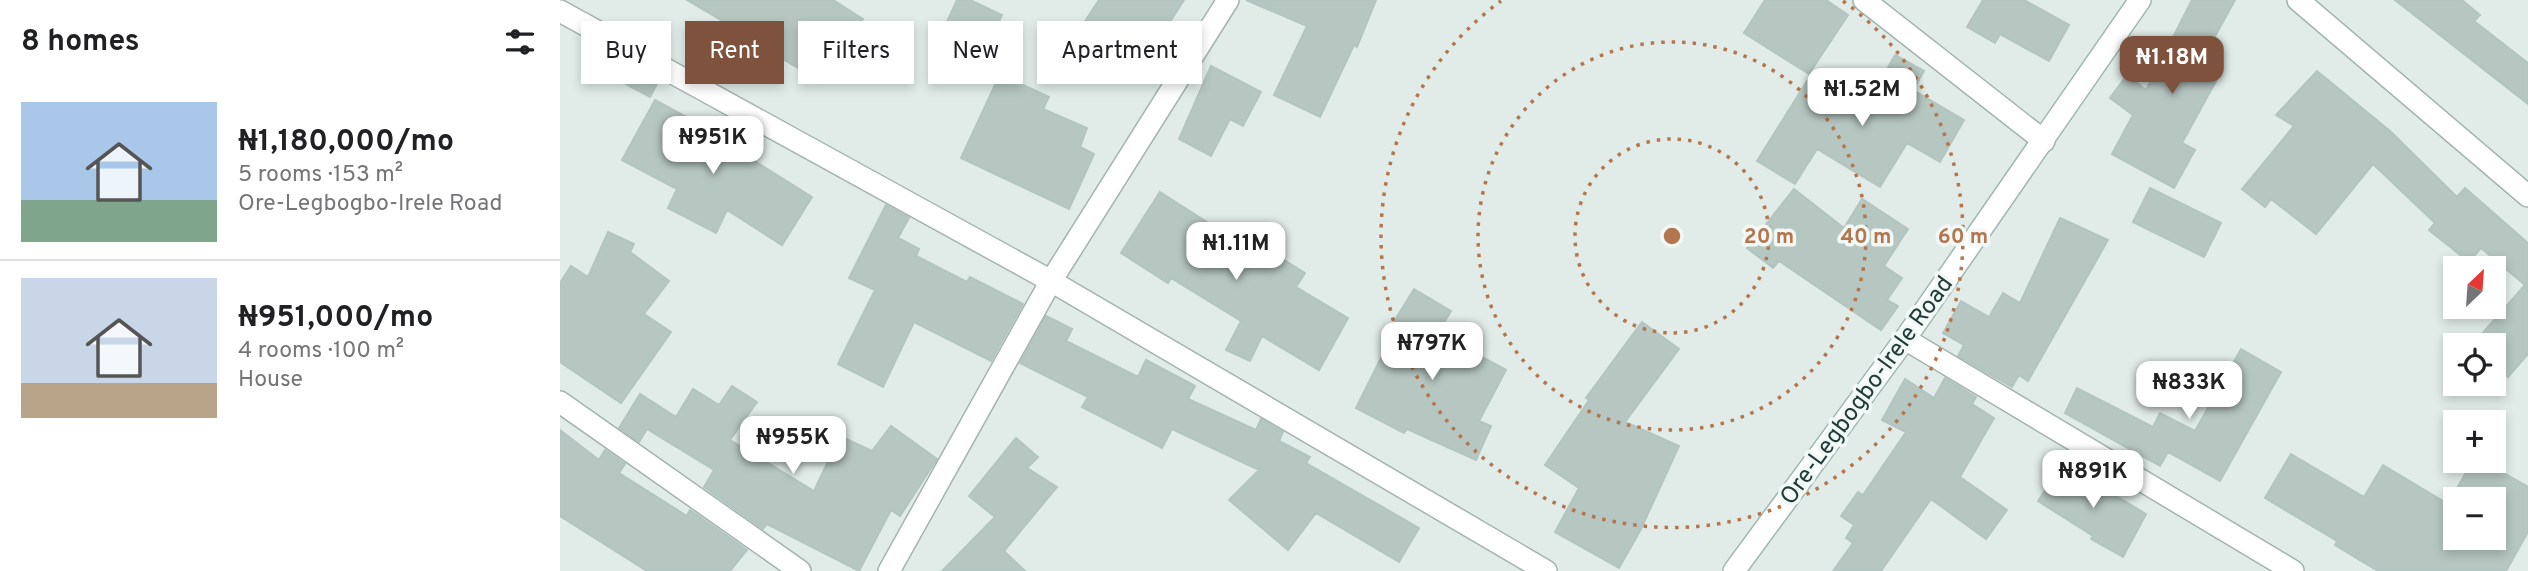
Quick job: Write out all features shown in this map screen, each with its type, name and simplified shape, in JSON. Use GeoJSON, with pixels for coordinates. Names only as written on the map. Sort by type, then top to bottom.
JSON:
{"type":"FeatureCollection","features":[{"type":"Feature","properties":{"kind":"street"},"geometry":{"type":"LineString","coordinates":[[889,571],[1051,281],[1228,0]]}},
{"type":"Feature","properties":{"kind":"street"},"geometry":{"type":"LineString","coordinates":[[1864,0],[2044,141]]}},
{"type":"Feature","properties":{"kind":"street","name":"Ore-Legbogbo-Irele Road"},"geometry":{"type":"LineString","coordinates":[[1734,571],[1905,339],[2140,0]]}},
{"type":"Feature","properties":{"kind":"street"},"geometry":{"type":"LineString","coordinates":[[2298,0],[2528,196]]}},
{"type":"Feature","properties":{"kind":"street"},"geometry":{"type":"LineString","coordinates":[[560,10],[1051,281],[1546,571]]}},
{"type":"Feature","properties":{"kind":"street"},"geometry":{"type":"LineString","coordinates":[[1905,339],[2293,571]]}},
{"type":"Feature","properties":{"kind":"street"},"geometry":{"type":"LineString","coordinates":[[560,402],[800,571]]}},
{"type":"Feature","properties":{"kind":"building"},"geometry":{"type":"Polygon","coordinates":[[[687,0],[833,0],[863,19],[798,21],[798,68],[784,60],[784,21],[723,21],[687,0]]]}},
{"type":"Feature","properties":{"kind":"building"},"geometry":{"type":"Polygon","coordinates":[[[957,0],[970,0],[1002,15],[999,21],[947,21],[957,0]]]}},
{"type":"Feature","properties":{"kind":"building"},"geometry":{"type":"Polygon","coordinates":[[[1099,0],[1184,0],[1170,21],[1085,21],[1099,0]]]}},
{"type":"Feature","properties":{"kind":"building"},"geometry":{"type":"Polygon","coordinates":[[[1246,0],[1376,0],[1357,47],[1354,45],[1320,117],[1274,95],[1307,26],[1246,0]]]}},
{"type":"Feature","properties":{"kind":"building"},"geometry":{"type":"Polygon","coordinates":[[[1765,0],[1826,0],[1848,15],[1809,74],[1744,33],[1765,0]]]}},
{"type":"Feature","properties":{"kind":"building"},"geometry":{"type":"Polygon","coordinates":[[[1983,0],[2024,0],[2069,25],[2049,61],[2000,34],[1995,43],[1967,27],[1983,0]]]}},
{"type":"Feature","properties":{"kind":"building"},"geometry":{"type":"Polygon","coordinates":[[[2192,0],[2235,0],[2202,60],[2222,70],[2182,143],[2195,150],[2174,188],[2112,154],[2133,115],[2110,98],[2127,75],[2146,90],[2192,0]]]}},
{"type":"Feature","properties":{"kind":"building"},"geometry":{"type":"Polygon","coordinates":[[[2395,0],[2462,0],[2480,15],[2474,21],[2528,63],[2528,104],[2395,0]]]}},
{"type":"Feature","properties":{"kind":"building"},"geometry":{"type":"Polygon","coordinates":[[[1895,55],[1924,71],[1913,90],[1964,120],[1940,162],[1907,143],[1880,187],[1817,149],[1795,184],[1757,161],[1807,81],[1862,114],[1895,55]]]}},
{"type":"Feature","properties":{"kind":"building"},"geometry":{"type":"Polygon","coordinates":[[[1211,66],[1261,92],[1243,126],[1230,119],[1211,156],[1179,139],[1211,66]]]}},
{"type":"Feature","properties":{"kind":"building"},"geometry":{"type":"Polygon","coordinates":[[[2317,71],[2390,131],[2457,197],[2465,188],[2528,243],[2528,354],[2508,377],[2506,333],[2483,333],[2495,319],[2506,319],[2506,307],[2525,285],[2506,269],[2506,256],[2491,256],[2481,248],[2474,256],[2462,256],[2429,230],[2435,223],[2373,164],[2316,234],[2271,199],[2265,207],[2242,189],[2294,126],[2276,115],[2317,71]]]}},
{"type":"Feature","properties":{"kind":"building"},"geometry":{"type":"Polygon","coordinates":[[[626,84],[657,84],[650,97],[626,84]]]}},
{"type":"Feature","properties":{"kind":"building"},"geometry":{"type":"Polygon","coordinates":[[[995,84],[1021,84],[1049,97],[1043,109],[1087,128],[1080,147],[1094,154],[1069,209],[961,158],[995,84]]]}},
{"type":"Feature","properties":{"kind":"building"},"geometry":{"type":"Polygon","coordinates":[[[655,100],[703,126],[700,130],[754,157],[753,160],[812,197],[782,245],[727,210],[716,233],[668,208],[677,189],[622,160],[655,100]]]}},
{"type":"Feature","properties":{"kind":"building"},"geometry":{"type":"Polygon","coordinates":[[[2150,188],[2221,223],[2204,257],[2133,222],[2150,188]]]}},
{"type":"Feature","properties":{"kind":"building"},"geometry":{"type":"Polygon","coordinates":[[[1794,189],[1844,228],[1862,199],[1908,229],[1884,266],[1902,278],[1887,300],[1898,306],[1881,330],[1779,261],[1773,268],[1747,248],[1794,189]]]}},
{"type":"Feature","properties":{"kind":"building"},"geometry":{"type":"Polygon","coordinates":[[[1160,192],[1243,245],[1247,237],[1305,273],[1296,287],[1348,318],[1319,370],[1262,336],[1250,361],[1226,350],[1241,321],[1171,278],[1168,283],[1121,253],[1160,192]]]}},
{"type":"Feature","properties":{"kind":"building"},"geometry":{"type":"Polygon","coordinates":[[[886,205],[909,218],[898,238],[919,249],[916,256],[967,282],[970,277],[1023,304],[991,361],[914,322],[883,387],[838,364],[875,290],[849,278],[886,205]]]}},
{"type":"Feature","properties":{"kind":"building"},"geometry":{"type":"Polygon","coordinates":[[[2060,218],[2108,240],[2028,381],[2019,375],[2012,387],[1958,356],[1964,345],[1943,333],[1961,301],[1989,317],[2003,293],[2020,303],[2060,218]]]}},
{"type":"Feature","properties":{"kind":"building"},"geometry":{"type":"Polygon","coordinates":[[[608,232],[634,244],[630,252],[669,281],[644,314],[671,332],[621,403],[560,362],[560,283],[571,266],[588,277],[608,232]]]}},
{"type":"Feature","properties":{"kind":"building"},"geometry":{"type":"Polygon","coordinates":[[[1414,289],[1451,311],[1438,333],[1506,370],[1479,421],[1491,426],[1476,460],[1407,429],[1404,433],[1356,408],[1389,342],[1405,352],[1390,328],[1414,289]]]}},
{"type":"Feature","properties":{"kind":"building"},"geometry":{"type":"Polygon","coordinates":[[[1046,316],[1072,329],[1066,341],[1138,377],[1146,360],[1195,386],[1188,399],[1256,430],[1261,419],[1283,432],[1279,441],[1310,457],[1306,463],[1419,528],[1399,562],[1316,513],[1288,550],[1229,500],[1259,470],[1172,429],[1162,448],[1082,407],[1088,397],[1020,363],[1046,316]]]}},
{"type":"Feature","properties":{"kind":"building"},"geometry":{"type":"Polygon","coordinates":[[[1642,322],[1679,349],[1625,422],[1679,446],[1640,531],[1619,568],[1555,532],[1579,488],[1545,465],[1589,400],[1586,398],[1642,322]]]}},
{"type":"Feature","properties":{"kind":"building"},"geometry":{"type":"Polygon","coordinates":[[[2241,349],[2281,372],[2220,481],[2168,452],[2160,466],[2065,413],[2077,388],[2153,427],[2160,413],[2195,431],[2241,349]]]}},
{"type":"Feature","properties":{"kind":"building"},"geometry":{"type":"Polygon","coordinates":[[[1945,378],[1976,397],[1972,404],[1994,418],[1960,477],[2007,510],[1986,539],[1931,499],[1881,571],[1833,571],[1853,543],[1846,538],[1854,525],[1841,516],[1858,492],[1863,495],[1906,432],[1882,420],[1905,379],[1934,398],[1945,378]]]}},
{"type":"Feature","properties":{"kind":"building"},"geometry":{"type":"Polygon","coordinates":[[[732,386],[757,402],[730,440],[814,491],[840,436],[872,451],[891,426],[937,459],[900,516],[891,510],[859,571],[767,524],[763,529],[704,487],[714,470],[647,429],[639,442],[619,428],[640,394],[676,417],[693,389],[719,405],[732,386]]]}},
{"type":"Feature","properties":{"kind":"building"},"geometry":{"type":"Polygon","coordinates":[[[560,430],[599,460],[605,450],[625,464],[619,473],[687,516],[690,510],[747,550],[730,571],[647,571],[560,516],[560,430]]]}},
{"type":"Feature","properties":{"kind":"building"},"geometry":{"type":"Polygon","coordinates":[[[1016,438],[1038,457],[1027,468],[1057,487],[1004,551],[1025,571],[942,571],[995,517],[969,496],[1016,438]]]}},
{"type":"Feature","properties":{"kind":"building"},"geometry":{"type":"Polygon","coordinates":[[[2291,454],[2364,497],[2383,465],[2443,501],[2443,550],[2506,550],[2506,487],[2458,487],[2466,473],[2504,473],[2528,487],[2528,532],[2506,571],[2378,571],[2335,545],[2337,541],[2265,498],[2291,454]]]}},
{"type":"Feature","properties":{"kind":"building"},"geometry":{"type":"Polygon","coordinates":[[[2063,464],[2146,514],[2123,557],[2091,539],[2093,536],[2038,501],[2063,464]]]}}]}
